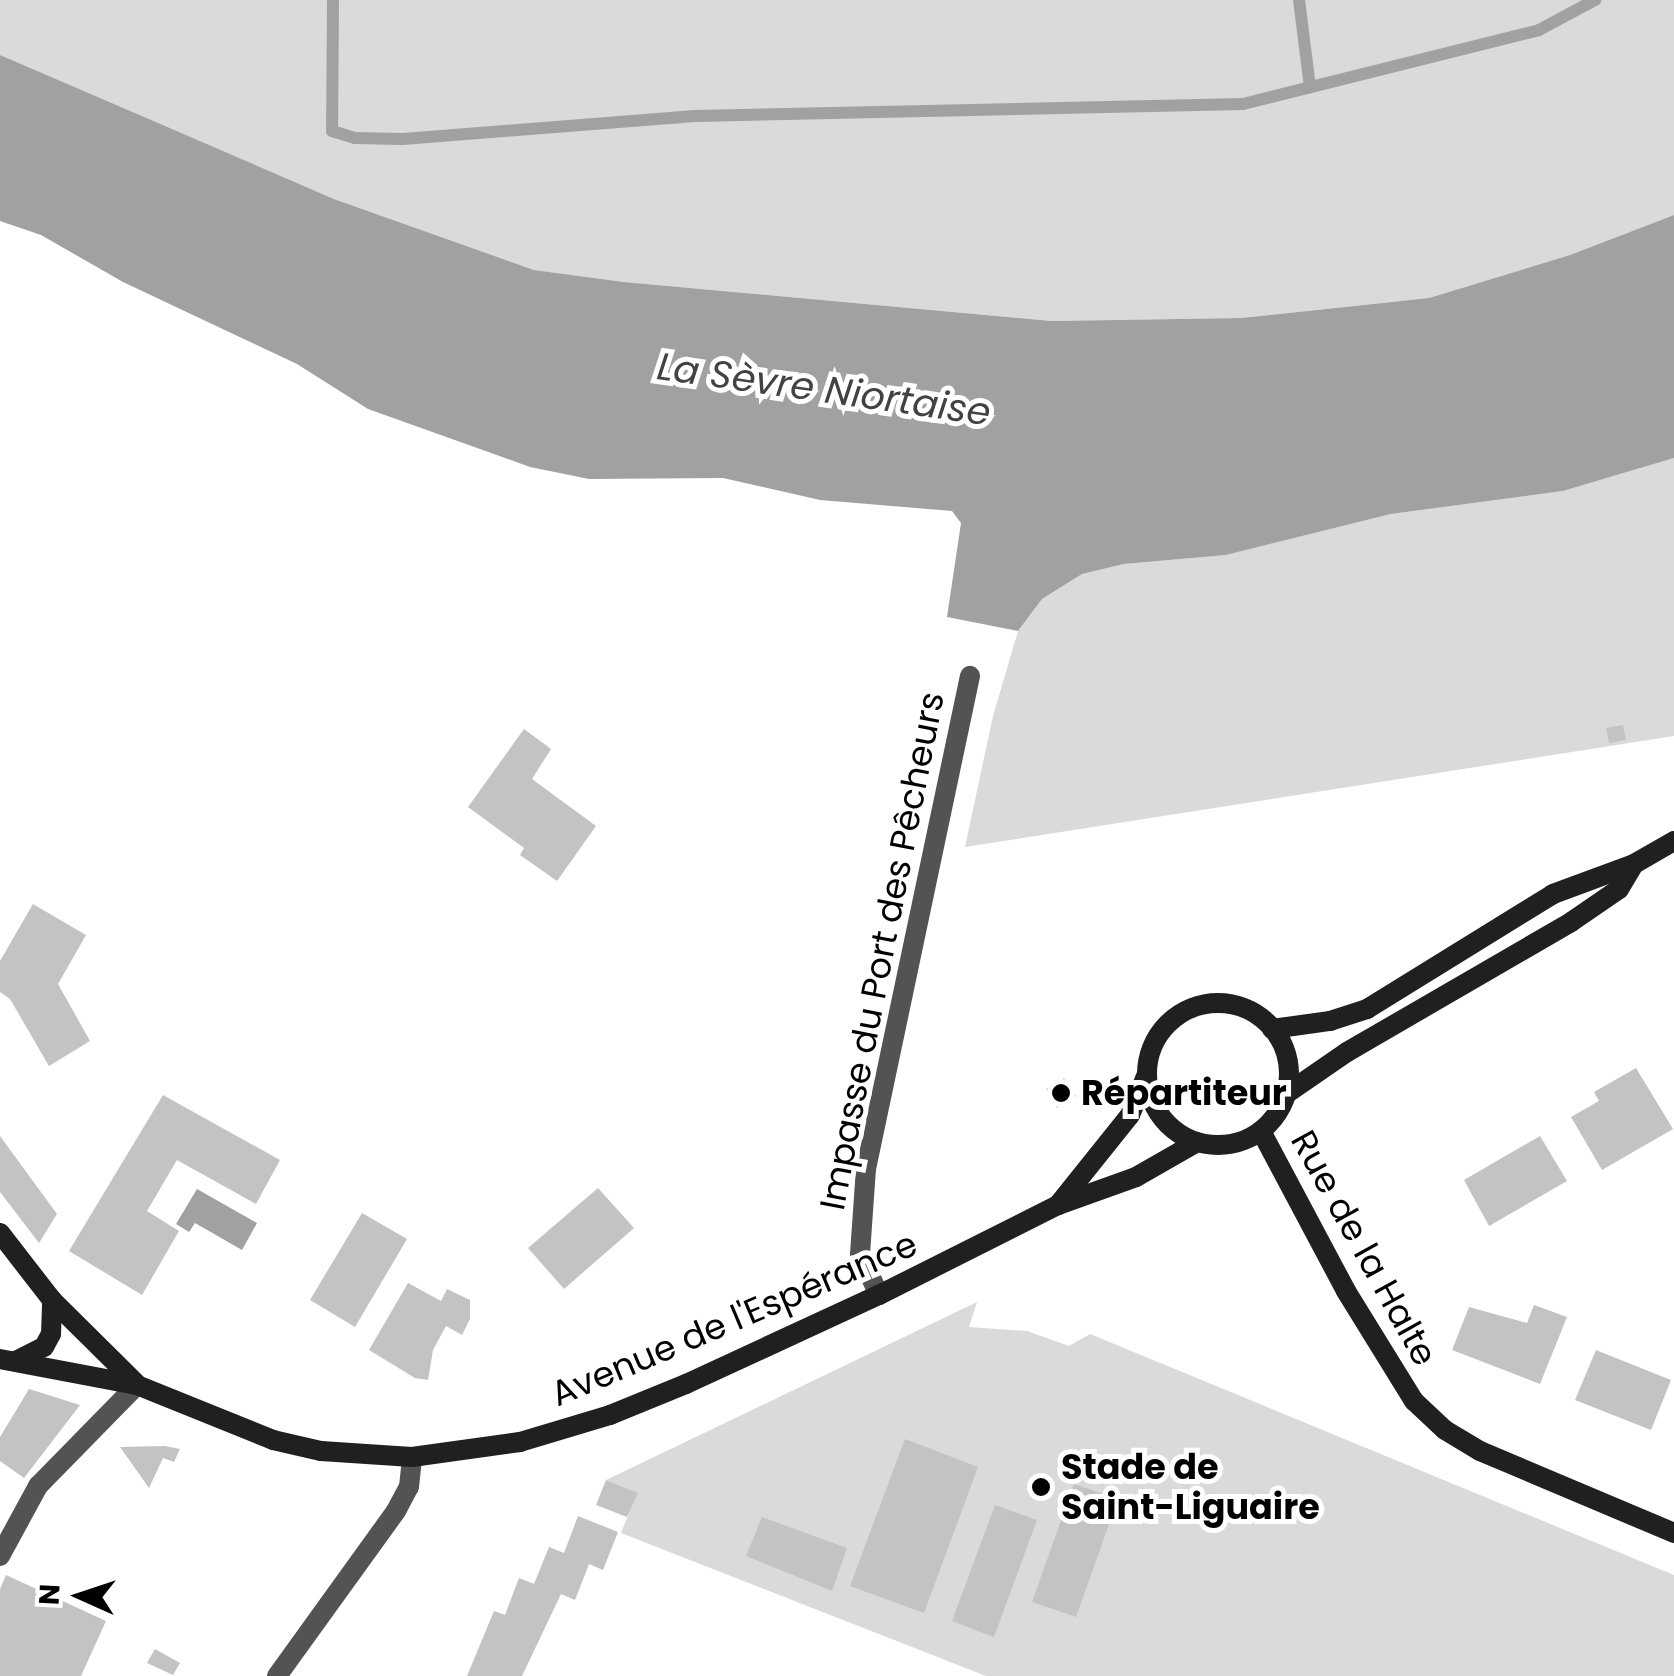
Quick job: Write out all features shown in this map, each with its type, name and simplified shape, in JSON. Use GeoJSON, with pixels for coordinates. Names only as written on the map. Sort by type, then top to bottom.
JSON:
{"type":"FeatureCollection","features":[{"type":"Feature","properties":{"kind":"street","name":"Impasse du Port des Pêcheurs"},"geometry":{"type":"LineString","coordinates":[[880,1295],[860,1254],[866,1169],[970,676]]}},
{"type":"Feature","properties":{"kind":"street"},"geometry":{"type":"LineString","coordinates":[[1272,1028],[1330,1022],[1367,1009],[1553,894],[1634,864],[1674,841]]}},
{"type":"Feature","properties":{"kind":"street"},"geometry":{"type":"LineString","coordinates":[[1286,1094],[1288,1060],[1272,1028],[1245,1009],[1228,1004],[1196,1007],[1180,1014],[1156,1039],[1148,1072],[1156,1108],[1166,1123],[1198,1142],[1230,1144],[1260,1131],[1286,1094],[1347,1052],[1571,922],[1618,890],[1634,864]]}},
{"type":"Feature","properties":{"kind":"street","name":"Avenue de l'Espérance"},"geometry":{"type":"LineString","coordinates":[[1058,1205],[1130,1115],[1148,1072]]}},
{"type":"Feature","properties":{"kind":"street","name":"Rue de la Halte"},"geometry":{"type":"LineString","coordinates":[[1260,1131],[1346,1291],[1414,1401],[1445,1430],[1480,1450],[1674,1533]]}},
{"type":"Feature","properties":{"kind":"street","name":"Avenue de l'Espérance"},"geometry":{"type":"LineString","coordinates":[[137,1384],[273,1440],[321,1451],[412,1457],[520,1442],[596,1420],[880,1295],[1058,1205],[1119,1184],[1198,1142]]}},
{"type":"Feature","properties":{"kind":"street"},"geometry":{"type":"LineString","coordinates":[[0,1234],[52,1300],[137,1384]]}},
{"type":"Feature","properties":{"kind":"street"},"geometry":{"type":"LineString","coordinates":[[7,1360],[44,1347],[51,1334],[52,1300]]}},
{"type":"Feature","properties":{"kind":"street"},"geometry":{"type":"LineString","coordinates":[[7,1360],[137,1384]]}},
{"type":"Feature","properties":{"kind":"street"},"geometry":{"type":"LineString","coordinates":[[0,1556],[38,1486],[137,1384]]}},
{"type":"Feature","properties":{"kind":"street"},"geometry":{"type":"LineString","coordinates":[[278,1676],[396,1511],[410,1487],[412,1457]]}},
{"type":"Feature","properties":{"kind":"shaded area"},"geometry":{"type":"Polygon","coordinates":[[[0,0],[1674,0],[1674,215],[1570,255],[1429,298],[1241,318],[1052,321],[624,282],[534,270],[334,199],[23,66],[0,55],[0,0]]]}},
{"type":"Feature","properties":{"kind":"shaded area"},"geometry":{"type":"Polygon","coordinates":[[[1674,458],[1674,736],[965,847],[993,716],[1018,631],[1042,599],[1082,574],[1124,564],[1226,555],[1391,514],[1563,491],[1674,458]]]}},
{"type":"Feature","properties":{"kind":"shaded area","name":"Stade de Saint-Liguaire"},"geometry":{"type":"Polygon","coordinates":[[[977,1302],[969,1327],[1027,1331],[1069,1346],[1090,1334],[1674,1575],[1674,1676],[986,1676],[621,1533],[637,1493],[606,1480],[977,1302]]]}},
{"type":"Feature","properties":{"kind":"water","name":"La Sèvre Niortaise"},"geometry":{"type":"Polygon","coordinates":[[[0,55],[334,199],[534,270],[624,282],[1052,321],[1241,318],[1429,298],[1570,255],[1674,215],[1674,458],[1563,491],[1391,514],[1226,555],[1124,564],[1082,574],[1042,599],[1018,631],[947,617],[961,523],[952,511],[820,500],[723,478],[589,479],[530,467],[368,409],[297,364],[123,282],[41,235],[0,221],[0,55]]]}},
{"type":"Feature","properties":{"kind":"water"},"geometry":{"type":"Polygon","coordinates":[[[197,1189],[257,1223],[242,1250],[195,1223],[189,1232],[176,1224],[197,1189]]]}},
{"type":"Feature","properties":{"kind":"building"},"geometry":{"type":"Polygon","coordinates":[[[1623,725],[1626,740],[1609,743],[1606,728],[1623,725]]]}},
{"type":"Feature","properties":{"kind":"building"},"geometry":{"type":"Polygon","coordinates":[[[524,729],[551,749],[532,779],[596,826],[557,881],[520,855],[524,848],[468,807],[524,729]]]}},
{"type":"Feature","properties":{"kind":"building"},"geometry":{"type":"Polygon","coordinates":[[[33,904],[86,935],[58,984],[90,1041],[49,1066],[10,999],[0,992],[0,961],[33,904]]]}},
{"type":"Feature","properties":{"kind":"building"},"geometry":{"type":"Polygon","coordinates":[[[1636,1068],[1673,1129],[1602,1170],[1571,1117],[1599,1101],[1594,1092],[1636,1068]]]}},
{"type":"Feature","properties":{"kind":"building","name":"Répartiteur"},"geometry":{"type":"Polygon","coordinates":[[[1064,1078],[1076,1096],[1057,1108],[1046,1089],[1064,1078]]]}},
{"type":"Feature","properties":{"kind":"building"},"geometry":{"type":"Polygon","coordinates":[[[163,1095],[280,1160],[256,1204],[177,1160],[147,1211],[179,1231],[142,1295],[69,1251],[163,1095]]]}},
{"type":"Feature","properties":{"kind":"building"},"geometry":{"type":"Polygon","coordinates":[[[0,1136],[57,1214],[39,1243],[0,1192],[0,1136]]]}},
{"type":"Feature","properties":{"kind":"building"},"geometry":{"type":"Polygon","coordinates":[[[1540,1136],[1567,1181],[1489,1226],[1464,1180],[1540,1136]]]}},
{"type":"Feature","properties":{"kind":"building"},"geometry":{"type":"Polygon","coordinates":[[[598,1188],[634,1228],[564,1289],[528,1248],[598,1188]]]}},
{"type":"Feature","properties":{"kind":"building"},"geometry":{"type":"Polygon","coordinates":[[[362,1213],[407,1239],[355,1327],[310,1300],[362,1213]]]}},
{"type":"Feature","properties":{"kind":"building"},"geometry":{"type":"Polygon","coordinates":[[[408,1283],[441,1301],[447,1289],[470,1300],[470,1319],[462,1335],[446,1326],[433,1350],[428,1380],[415,1378],[369,1350],[408,1283]]]}},
{"type":"Feature","properties":{"kind":"building"},"geometry":{"type":"Polygon","coordinates":[[[1534,1305],[1567,1317],[1540,1384],[1452,1350],[1469,1307],[1527,1323],[1534,1305]]]}},
{"type":"Feature","properties":{"kind":"building"},"geometry":{"type":"Polygon","coordinates":[[[1596,1350],[1671,1380],[1651,1430],[1575,1400],[1596,1350]]]}},
{"type":"Feature","properties":{"kind":"building"},"geometry":{"type":"Polygon","coordinates":[[[29,1389],[80,1405],[24,1478],[0,1461],[0,1437],[29,1389]]]}},
{"type":"Feature","properties":{"kind":"building"},"geometry":{"type":"Polygon","coordinates":[[[905,1439],[978,1467],[924,1613],[850,1586],[905,1439]]]}},
{"type":"Feature","properties":{"kind":"building"},"geometry":{"type":"Polygon","coordinates":[[[120,1447],[180,1449],[174,1462],[163,1458],[149,1488],[120,1447]]]}},
{"type":"Feature","properties":{"kind":"building"},"geometry":{"type":"Polygon","coordinates":[[[606,1480],[638,1493],[627,1517],[596,1505],[606,1480]]]}},
{"type":"Feature","properties":{"kind":"building"},"geometry":{"type":"Polygon","coordinates":[[[1074,1484],[1118,1499],[1076,1617],[1032,1602],[1074,1484]]]}},
{"type":"Feature","properties":{"kind":"building"},"geometry":{"type":"Polygon","coordinates":[[[995,1505],[1037,1520],[994,1637],[952,1621],[995,1505]]]}},
{"type":"Feature","properties":{"kind":"building"},"geometry":{"type":"Polygon","coordinates":[[[578,1516],[618,1532],[603,1570],[589,1564],[575,1600],[561,1594],[522,1676],[467,1676],[494,1611],[505,1615],[519,1578],[534,1584],[549,1547],[564,1553],[578,1516]]]}},
{"type":"Feature","properties":{"kind":"building"},"geometry":{"type":"Polygon","coordinates":[[[762,1517],[847,1548],[832,1591],[746,1556],[762,1517]]]}},
{"type":"Feature","properties":{"kind":"building"},"geometry":{"type":"Polygon","coordinates":[[[6,1575],[106,1621],[81,1676],[0,1676],[0,1589],[6,1575]]]}},
{"type":"Feature","properties":{"kind":"building"},"geometry":{"type":"Polygon","coordinates":[[[155,1649],[180,1663],[173,1675],[147,1663],[155,1649]]]}},
{"type":"Feature","properties":{"kind":"waterway"},"geometry":{"type":"LineString","coordinates":[[333,0],[332,131],[355,138],[403,139],[695,116],[1243,104],[1539,30],[1595,0]]}},
{"type":"Feature","properties":{"kind":"waterway"},"geometry":{"type":"LineString","coordinates":[[1299,0],[1310,87]]}},
{"type":"Feature","properties":{"kind":"place","name":"Répartiteur"},"geometry":{"type":"Point","coordinates":[1061,1093]}},
{"type":"Feature","properties":{"kind":"place","name":"Stade de Saint-Liguaire"},"geometry":{"type":"Point","coordinates":[1041,1487]}}]}
